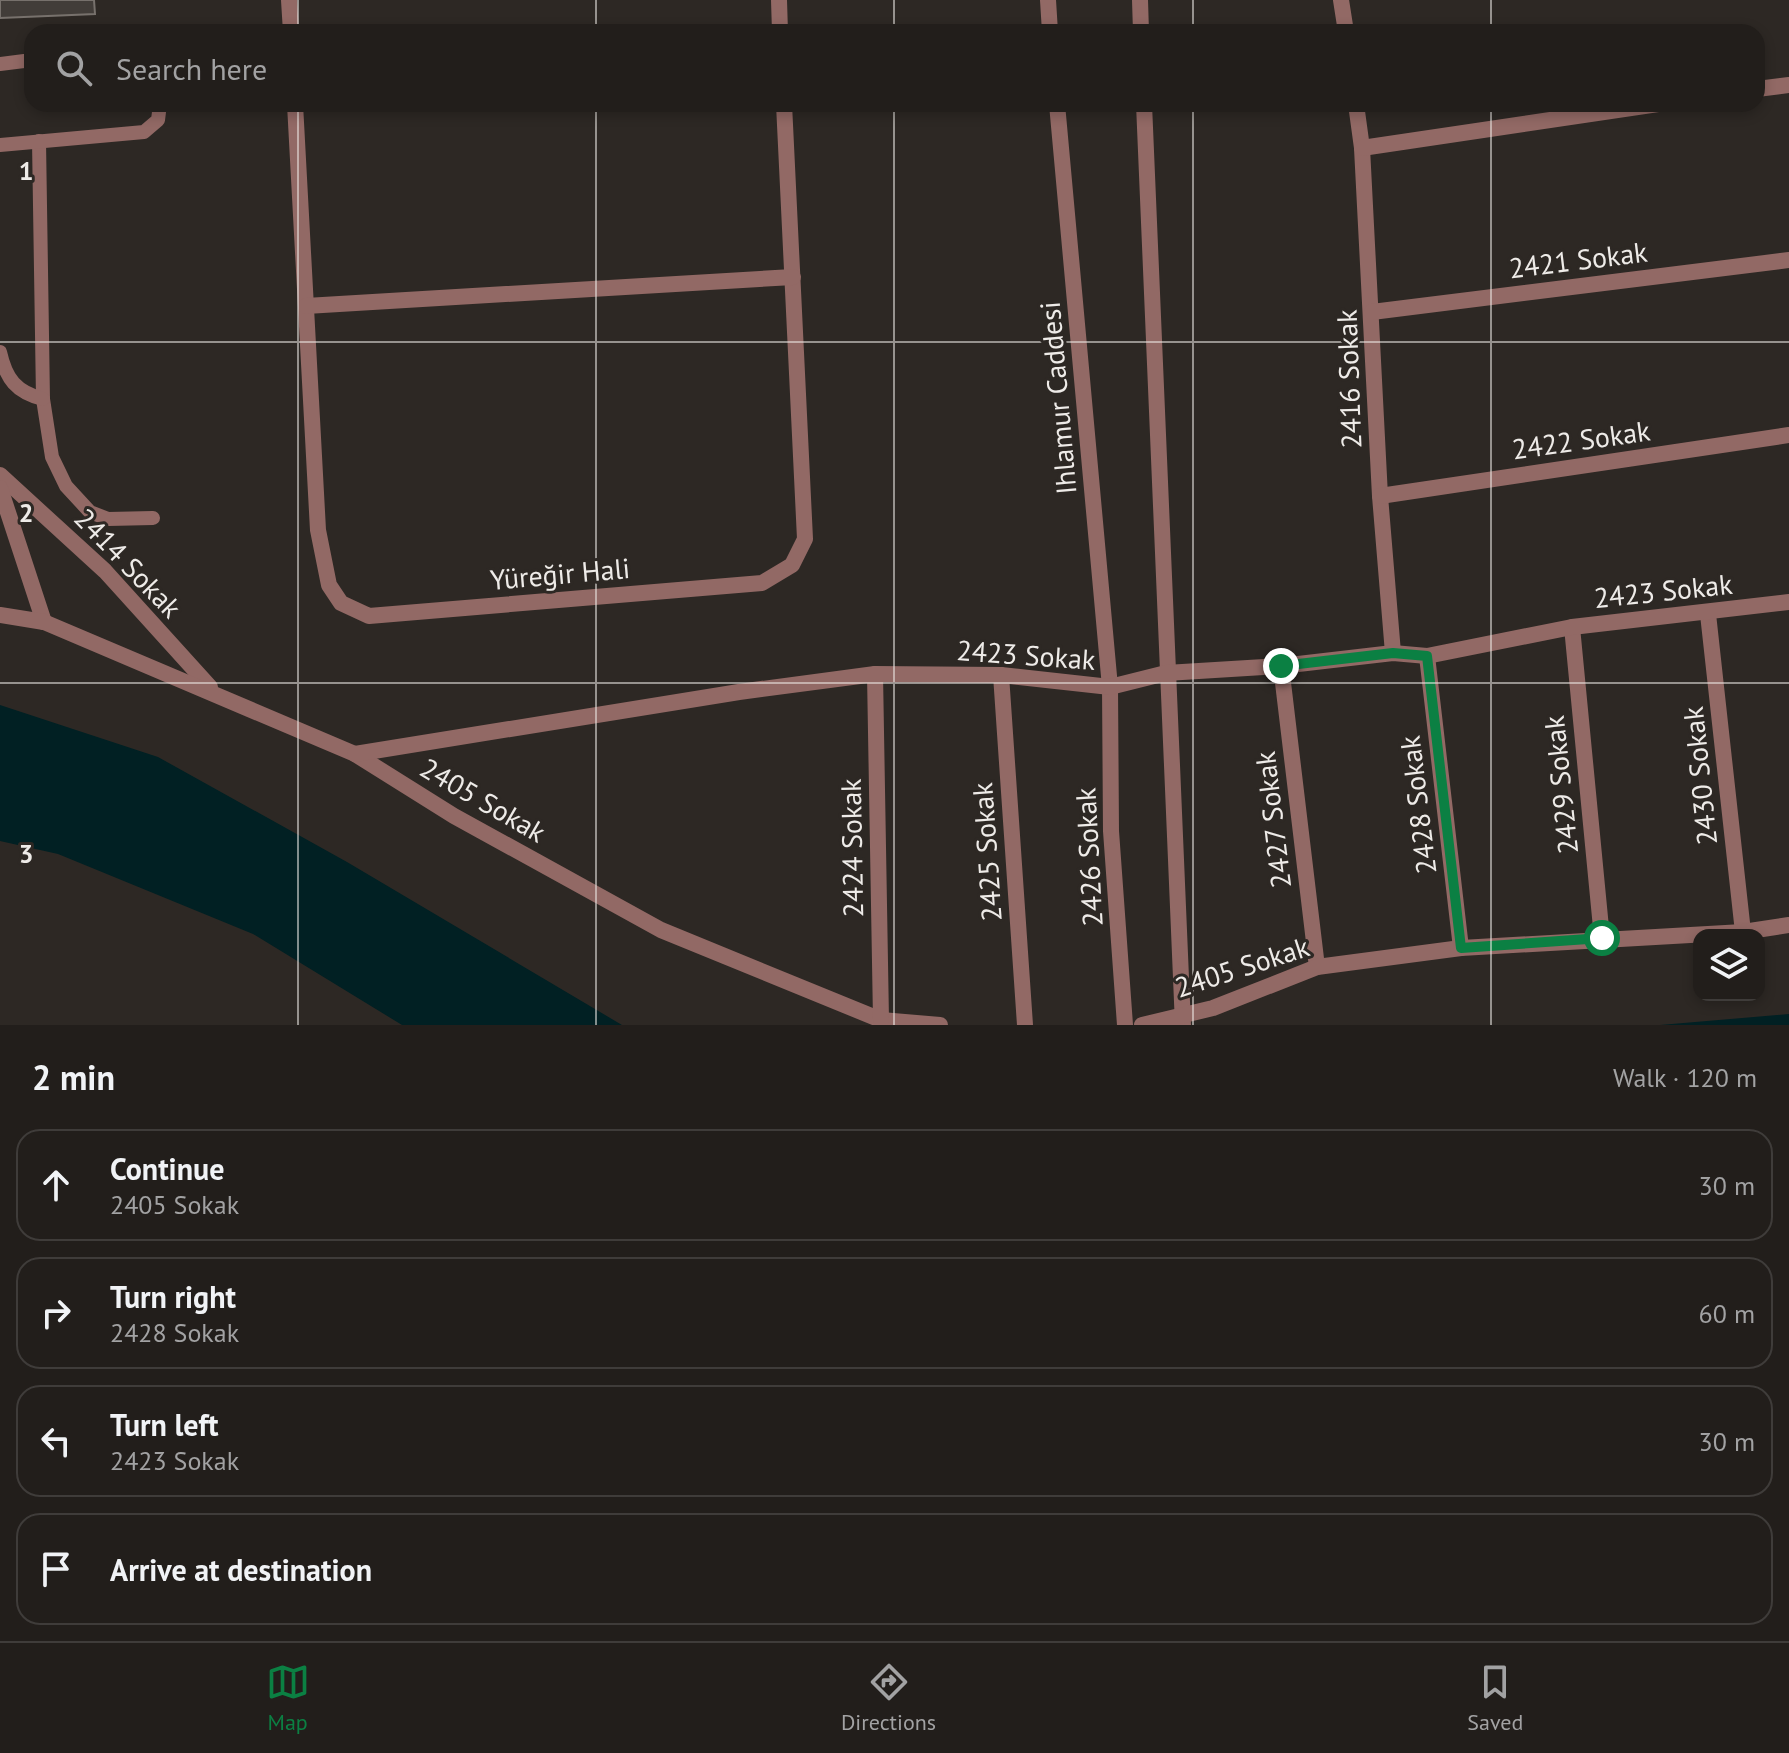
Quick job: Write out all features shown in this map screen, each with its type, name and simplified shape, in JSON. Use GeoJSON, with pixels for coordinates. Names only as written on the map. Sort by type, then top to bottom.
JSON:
{"type":"FeatureCollection","features":[{"type":"Feature","properties":{"kind":"street"},"geometry":{"type":"LineString","coordinates":[[289,0],[290,24]]}},
{"type":"Feature","properties":{"kind":"street"},"geometry":{"type":"LineString","coordinates":[[779,0],[780,24]]}},
{"type":"Feature","properties":{"kind":"street"},"geometry":{"type":"LineString","coordinates":[[1048,0],[1050,24]]}},
{"type":"Feature","properties":{"kind":"street"},"geometry":{"type":"LineString","coordinates":[[1140,0],[1141,24]]}},
{"type":"Feature","properties":{"kind":"street"},"geometry":{"type":"LineString","coordinates":[[1341,0],[1345,24]]}},
{"type":"Feature","properties":{"kind":"street"},"geometry":{"type":"LineString","coordinates":[[1765,88],[1789,85]]}},
{"type":"Feature","properties":{"kind":"street","name":"Yüreğir Hali"},"geometry":{"type":"LineString","coordinates":[[295,112],[318,530],[329,585],[341,603],[369,616],[762,583],[792,565],[805,539],[784,112]]}},
{"type":"Feature","properties":{"kind":"street","name":"Ihlamur Caddesi"},"geometry":{"type":"LineString","coordinates":[[1058,112],[1110,687]]}},
{"type":"Feature","properties":{"kind":"street"},"geometry":{"type":"LineString","coordinates":[[1144,112],[1182,1020]]}},
{"type":"Feature","properties":{"kind":"street","name":"2416 Sokak"},"geometry":{"type":"LineString","coordinates":[[1357,112],[1372,312],[1380,496],[1393,653]]}},
{"type":"Feature","properties":{"kind":"street"},"geometry":{"type":"LineString","coordinates":[[1362,148],[1604,112]]}},
{"type":"Feature","properties":{"kind":"street","name":"2421 Sokak"},"geometry":{"type":"LineString","coordinates":[[1372,312],[1789,260]]}},
{"type":"Feature","properties":{"kind":"street"},"geometry":{"type":"LineString","coordinates":[[306,306],[793,277]]}},
{"type":"Feature","properties":{"kind":"street","name":"2422 Sokak"},"geometry":{"type":"LineString","coordinates":[[1380,496],[1789,435]]}},
{"type":"Feature","properties":{"kind":"street","name":"2414 Sokak"},"geometry":{"type":"LineString","coordinates":[[0,475],[105,571],[214,692]]}},
{"type":"Feature","properties":{"kind":"street"},"geometry":{"type":"LineString","coordinates":[[0,488],[44,622]]}},
{"type":"Feature","properties":{"kind":"street","name":"2423 Sokak"},"geometry":{"type":"LineString","coordinates":[[355,754],[739,692],[875,674],[1001,675],[1110,687],[1166,673],[1281,666],[1393,653],[1427,656],[1572,627],[1708,614],[1789,602]]}},
{"type":"Feature","properties":{"kind":"street","name":"2430 Sokak"},"geometry":{"type":"LineString","coordinates":[[1708,614],[1743,929]]}},
{"type":"Feature","properties":{"kind":"street","name":"2405 Sokak"},"geometry":{"type":"LineString","coordinates":[[0,615],[44,622],[355,754],[454,816],[661,930],[881,1020],[940,1025]]}},
{"type":"Feature","properties":{"kind":"street","name":"2429 Sokak"},"geometry":{"type":"LineString","coordinates":[[1572,627],[1602,938]]}},
{"type":"Feature","properties":{"kind":"street","name":"2428 Sokak"},"geometry":{"type":"LineString","coordinates":[[1427,656],[1461,948]]}},
{"type":"Feature","properties":{"kind":"street","name":"2427 Sokak"},"geometry":{"type":"LineString","coordinates":[[1281,666],[1317,967]]}},
{"type":"Feature","properties":{"kind":"street","name":"2424 Sokak"},"geometry":{"type":"LineString","coordinates":[[875,674],[881,1020]]}},
{"type":"Feature","properties":{"kind":"street","name":"2425 Sokak"},"geometry":{"type":"LineString","coordinates":[[1001,675],[1025,1025]]}},
{"type":"Feature","properties":{"kind":"street","name":"2426 Sokak"},"geometry":{"type":"LineString","coordinates":[[1110,687],[1111,831],[1125,1025]]}},
{"type":"Feature","properties":{"kind":"street","name":"2405 Sokak"},"geometry":{"type":"LineString","coordinates":[[1763,929],[1789,925]]}},
{"type":"Feature","properties":{"kind":"street","name":"2405 Sokak"},"geometry":{"type":"LineString","coordinates":[[1142,1025],[1182,1020],[1317,967],[1461,948],[1693,934]]}},
{"type":"Feature","properties":{"kind":"lane"},"geometry":{"type":"LineString","coordinates":[[0,64],[24,61]]}},
{"type":"Feature","properties":{"kind":"lane"},"geometry":{"type":"LineString","coordinates":[[0,145],[144,132],[158,120],[159,112]]}},
{"type":"Feature","properties":{"kind":"lane"},"geometry":{"type":"LineString","coordinates":[[39,141],[43,399],[52,457],[57,473],[90,512],[108,519],[153,518]]}},
{"type":"Feature","properties":{"kind":"lane"},"geometry":{"type":"LineString","coordinates":[[0,352],[12,384],[26,395],[43,399]]}},
{"type":"Feature","properties":{"kind":"water"},"geometry":{"type":"Polygon","coordinates":[[[0,705],[158,757],[347,862],[622,1025],[402,1025],[253,934],[58,854],[0,841],[0,705]]]}},
{"type":"Feature","properties":{"kind":"water"},"geometry":{"type":"Polygon","coordinates":[[[1789,1014],[1789,1025],[1660,1025],[1789,1014]]]}},
{"type":"Feature","properties":{"kind":"building"},"geometry":{"type":"Polygon","coordinates":[[[0,0],[94,0],[95,14],[0,18],[0,0]]]}},
{"type":"Feature","properties":{"kind":"route"},"geometry":{"type":"LineString","coordinates":[[1281,666],[1393,653],[1427,656],[1461,948],[1602,938]]}}]}
